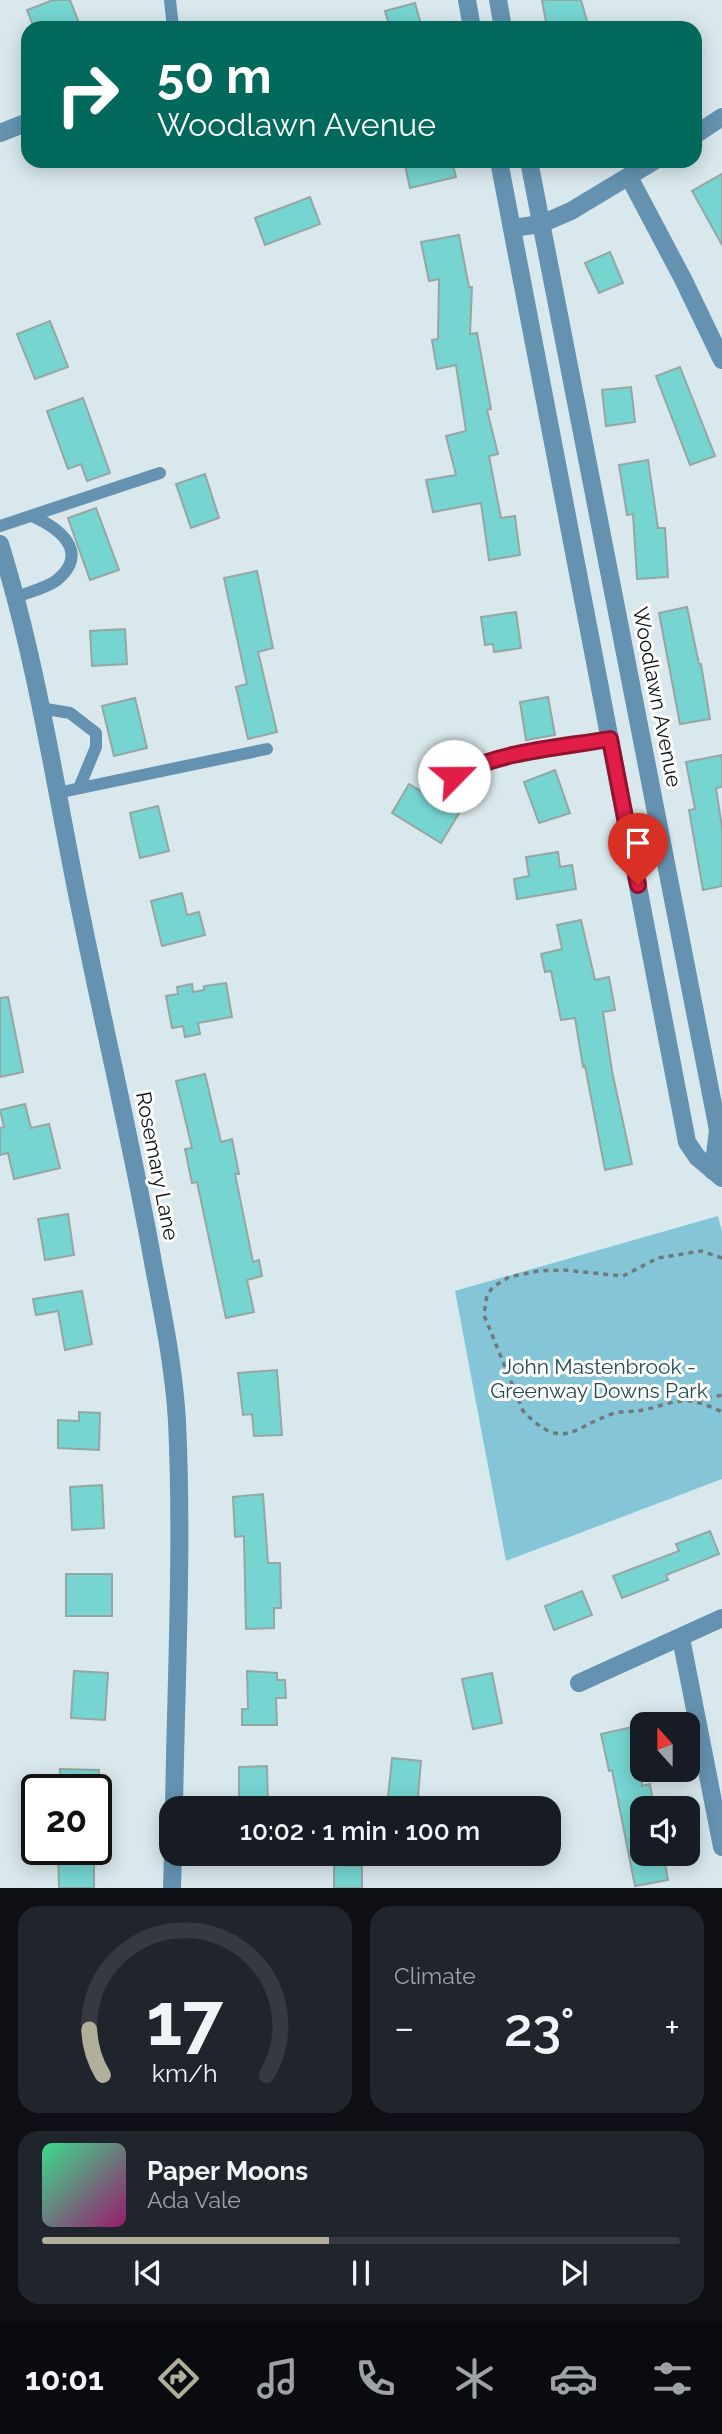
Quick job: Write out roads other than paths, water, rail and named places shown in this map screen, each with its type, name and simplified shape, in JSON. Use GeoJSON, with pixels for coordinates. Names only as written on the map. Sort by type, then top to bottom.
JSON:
{"type":"FeatureCollection","features":[{"type":"Feature","properties":{"kind":"street"},"geometry":{"type":"LineString","coordinates":[[467,0],[471,21]]}},
{"type":"Feature","properties":{"kind":"street"},"geometry":{"type":"LineString","coordinates":[[498,0],[502,21]]}},
{"type":"Feature","properties":{"kind":"street"},"geometry":{"type":"LineString","coordinates":[[702,130],[722,117]]}},
{"type":"Feature","properties":{"kind":"street"},"geometry":{"type":"LineString","coordinates":[[0,133],[21,125]]}},
{"type":"Feature","properties":{"kind":"street","name":"Woodlawn Avenue"},"geometry":{"type":"LineString","coordinates":[[500,168],[687,1142],[697,1157],[718,1175]]}},
{"type":"Feature","properties":{"kind":"street","name":"Woodlawn Avenue"},"geometry":{"type":"LineString","coordinates":[[530,168],[718,1130],[718,1175]]}},
{"type":"Feature","properties":{"kind":"street"},"geometry":{"type":"LineString","coordinates":[[512,228],[541,224],[571,211],[643,168]]}},
{"type":"Feature","properties":{"kind":"street"},"geometry":{"type":"LineString","coordinates":[[629,177],[722,359]]}},
{"type":"Feature","properties":{"kind":"street","name":"Rosemary Lane"},"geometry":{"type":"LineString","coordinates":[[0,544],[16,597],[40,708],[171,1357],[177,1420],[178,1556],[174,1796]]}},
{"type":"Feature","properties":{"kind":"street"},"geometry":{"type":"LineString","coordinates":[[595,662],[626,657]]}},
{"type":"Feature","properties":{"kind":"street"},"geometry":{"type":"LineString","coordinates":[[579,1683],[722,1618]]}},
{"type":"Feature","properties":{"kind":"street"},"geometry":{"type":"LineString","coordinates":[[681,1637],[722,1847]]}},
{"type":"Feature","properties":{"kind":"street"},"geometry":{"type":"LineString","coordinates":[[172,1888],[173,1866]]}},
{"type":"Feature","properties":{"kind":"lane"},"geometry":{"type":"LineString","coordinates":[[170,0],[172,21]]}},
{"type":"Feature","properties":{"kind":"lane"},"geometry":{"type":"LineString","coordinates":[[0,526],[160,473]]}},
{"type":"Feature","properties":{"kind":"lane"},"geometry":{"type":"LineString","coordinates":[[16,597],[55,581],[70,566],[71,552],[66,539],[55,526],[32,516]]}},
{"type":"Feature","properties":{"kind":"lane"},"geometry":{"type":"LineString","coordinates":[[40,708],[70,713],[96,733],[96,747],[79,788]]}},
{"type":"Feature","properties":{"kind":"lane"},"geometry":{"type":"LineString","coordinates":[[454,776],[474,765],[512,755],[610,739]]}},
{"type":"Feature","properties":{"kind":"lane"},"geometry":{"type":"LineString","coordinates":[[57,793],[267,749]]}},
{"type":"Feature","properties":{"kind":"park label","name":"John Mastenbrook - Greenway Downs Park"},"geometry":{"type":"Point","coordinates":[599,1379]}}]}
